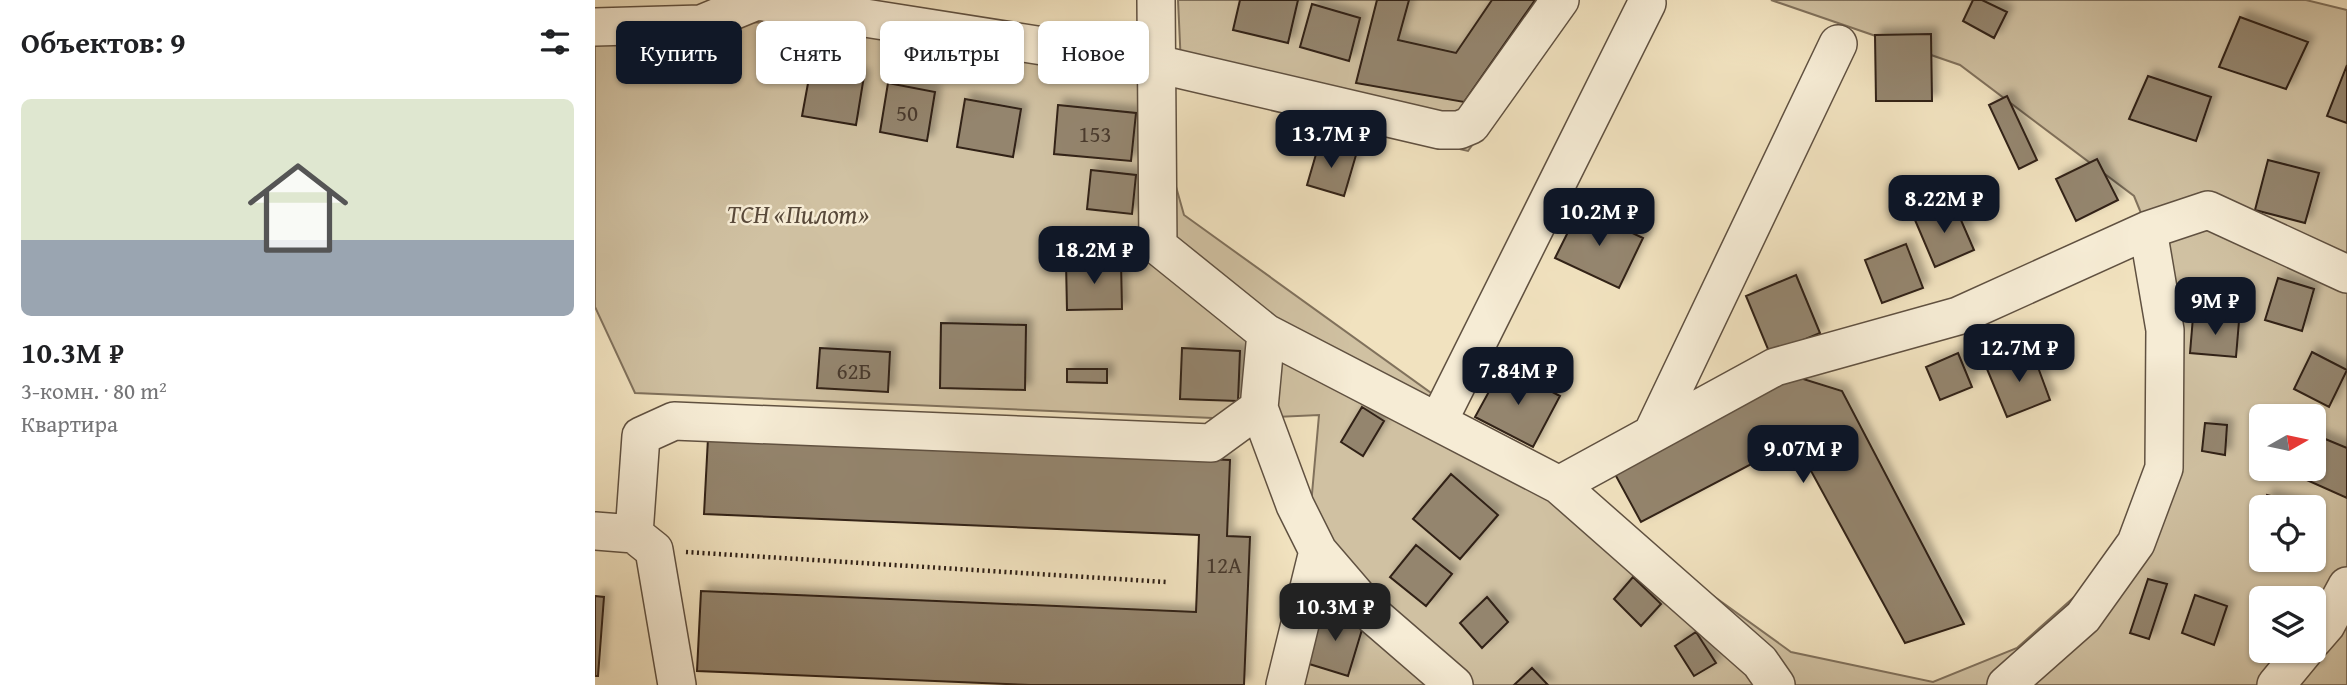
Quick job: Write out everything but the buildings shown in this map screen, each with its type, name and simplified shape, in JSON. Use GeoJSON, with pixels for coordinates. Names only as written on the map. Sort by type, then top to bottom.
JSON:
{"type":"FeatureCollection","features":[{"type":"Feature","properties":{"kind":"street"},"geometry":{"type":"LineString","coordinates":[[1156,0],[1158,246],[1266,333],[1559,485],[1761,662],[1777,685]]}},
{"type":"Feature","properties":{"kind":"street"},"geometry":{"type":"LineString","coordinates":[[595,27],[701,24],[757,1],[1157,64],[1440,130],[1459,131],[1471,125],[1560,0]]}},
{"type":"Feature","properties":{"kind":"street"},"geometry":{"type":"LineString","coordinates":[[1438,422],[1647,4]]}},
{"type":"Feature","properties":{"kind":"street"},"geometry":{"type":"LineString","coordinates":[[1652,434],[1838,44]]}},
{"type":"Feature","properties":{"kind":"street"},"geometry":{"type":"LineString","coordinates":[[1559,485],[1775,367],[1958,316],[2148,230],[2208,210],[2347,274]]}},
{"type":"Feature","properties":{"kind":"street"},"geometry":{"type":"LineString","coordinates":[[2006,685],[2083,617],[2136,542],[2164,468],[2165,330],[2148,230]]}},
{"type":"Feature","properties":{"kind":"street"},"geometry":{"type":"LineString","coordinates":[[1266,333],[1259,408],[1295,505],[1318,551],[1373,615],[1454,685]]}},
{"type":"Feature","properties":{"kind":"street"},"geometry":{"type":"LineString","coordinates":[[677,685],[644,542],[641,436],[674,422],[1210,443],[1259,408]]}},
{"type":"Feature","properties":{"kind":"street"},"geometry":{"type":"LineString","coordinates":[[595,531],[644,542]]}},
{"type":"Feature","properties":{"kind":"street"},"geometry":{"type":"LineString","coordinates":[[1285,685],[1318,551]]}},
{"type":"Feature","properties":{"kind":"street"},"geometry":{"type":"LineString","coordinates":[[2326,625],[2347,586]]}},
{"type":"Feature","properties":{"kind":"street"},"geometry":{"type":"LineString","coordinates":[[2276,685],[2294,663]]}},
{"type":"Feature","properties":{"kind":"path"},"geometry":{"type":"LineString","coordinates":[[644,542],[1166,582]]}},
{"type":"Feature","properties":{"kind":"green space"},"geometry":{"type":"Polygon","coordinates":[[[1178,0],[1576,0],[1468,151],[1182,87],[1178,0]]]}},
{"type":"Feature","properties":{"kind":"green space","name":"ТСН «Пилот»"},"geometry":{"type":"Polygon","coordinates":[[[1771,0],[2306,0],[2347,10],[2347,685],[1295,685],[1319,415],[1236,419],[635,393],[595,307],[595,10],[737,21],[616,21],[616,84],[742,84],[742,21],[756,22],[756,84],[866,84],[866,31],[880,32],[880,84],[1024,84],[1024,43],[1038,44],[1038,84],[1147,84],[1184,215],[1791,652],[1933,682],[2017,648],[2119,557],[2154,452],[2148,230],[2134,196],[1960,65],[1771,0]]]}}]}
